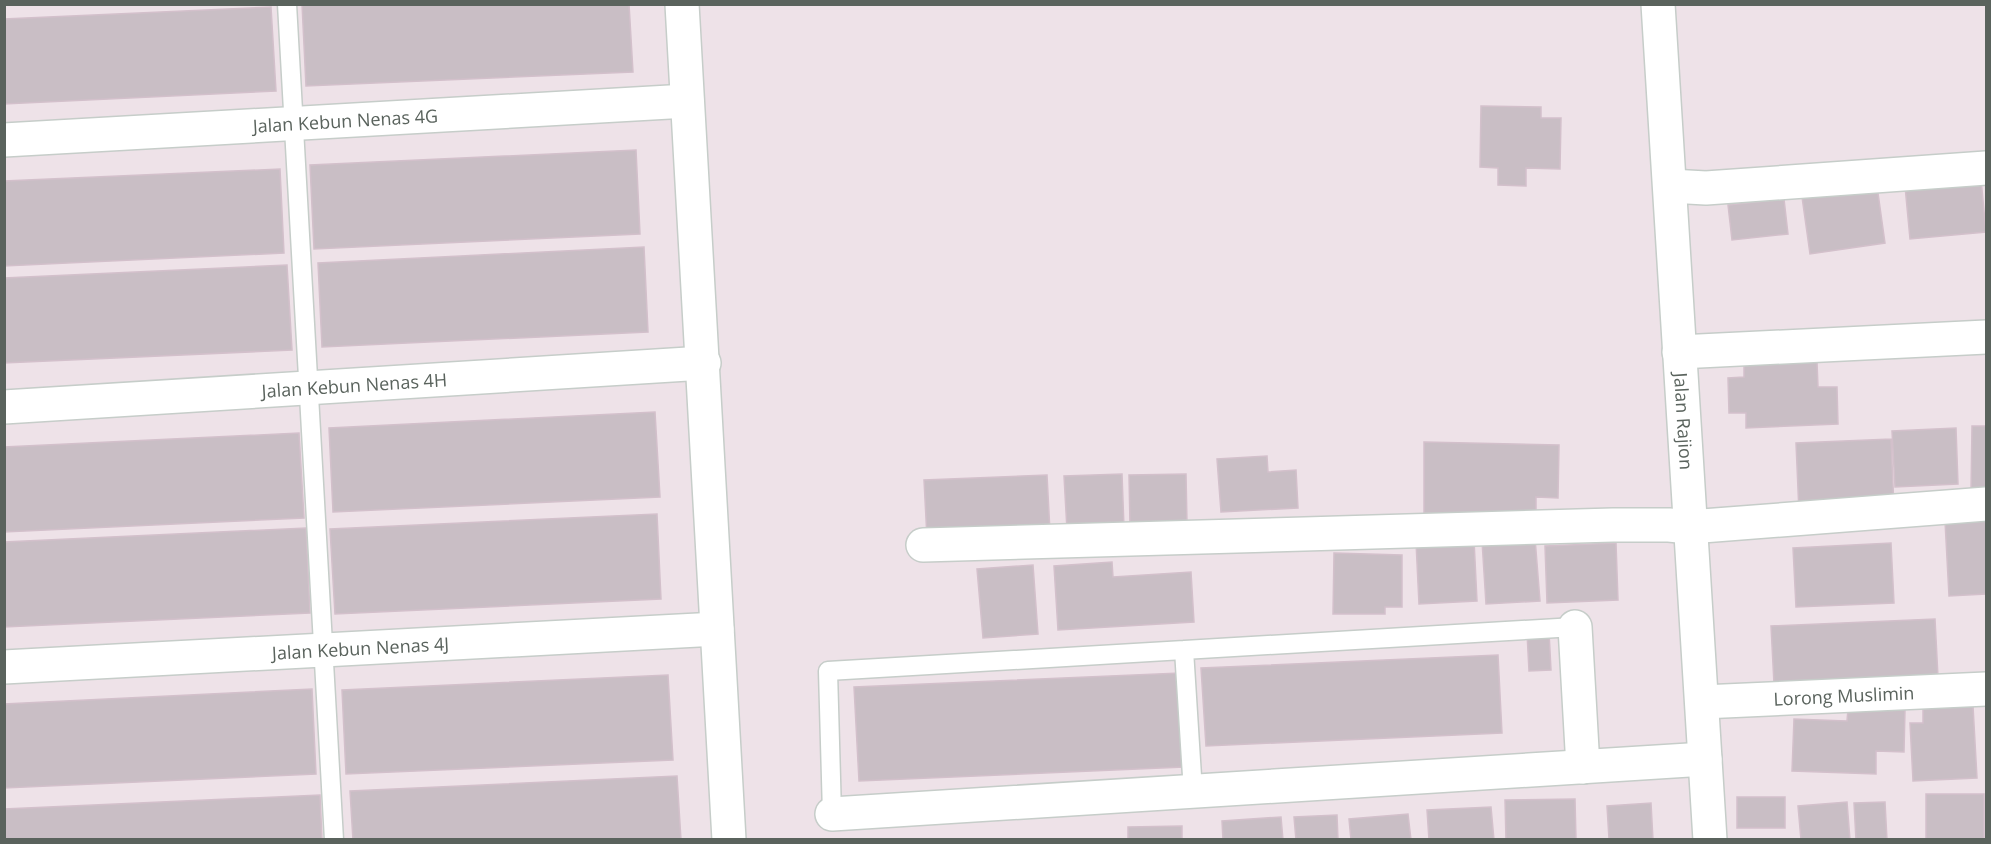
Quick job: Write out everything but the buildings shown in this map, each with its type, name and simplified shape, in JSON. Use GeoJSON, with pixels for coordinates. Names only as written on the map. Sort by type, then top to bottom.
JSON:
{"type":"FeatureCollection","features":[{"type":"Feature","properties":{"kind":"street"},"geometry":{"type":"LineString","coordinates":[[682,4],[704,363],[729,840]]}},
{"type":"Feature","properties":{"kind":"street","name":"Jalan Rajion"},"geometry":{"type":"LineString","coordinates":[[1658,4],[1679,352],[1679,526],[1702,702],[1710,840]]}},
{"type":"Feature","properties":{"kind":"street","name":"Jalan Kebun Nenas 4G"},"geometry":{"type":"LineString","coordinates":[[4,140],[687,101]]}},
{"type":"Feature","properties":{"kind":"street"},"geometry":{"type":"LineString","coordinates":[[1670,186],[1706,188],[1986,168]]}},
{"type":"Feature","properties":{"kind":"street"},"geometry":{"type":"LineString","coordinates":[[1679,352],[1986,337]]}},
{"type":"Feature","properties":{"kind":"street","name":"Jalan Kebun Nenas 4H"},"geometry":{"type":"LineString","coordinates":[[4,406],[704,363]]}},
{"type":"Feature","properties":{"kind":"street"},"geometry":{"type":"LineString","coordinates":[[923,545],[1613,525],[1679,526],[1986,504]]}},
{"type":"Feature","properties":{"kind":"street"},"geometry":{"type":"LineString","coordinates":[[1575,627],[1583,767]]}},
{"type":"Feature","properties":{"kind":"street","name":"Jalan Kebun Nenas 4J"},"geometry":{"type":"LineString","coordinates":[[4,667],[717,629]]}},
{"type":"Feature","properties":{"kind":"street","name":"Lorong Muslimin"},"geometry":{"type":"LineString","coordinates":[[1702,702],[1986,689]]}},
{"type":"Feature","properties":{"kind":"street"},"geometry":{"type":"LineString","coordinates":[[832,814],[1705,759]]}},
{"type":"Feature","properties":{"kind":"lane"},"geometry":{"type":"LineString","coordinates":[[287,4],[334,840]]}},
{"type":"Feature","properties":{"kind":"lane"},"geometry":{"type":"LineString","coordinates":[[832,814],[828,670],[1575,627]]}},
{"type":"Feature","properties":{"kind":"lane"},"geometry":{"type":"LineString","coordinates":[[1184,650],[1194,792]]}}]}
